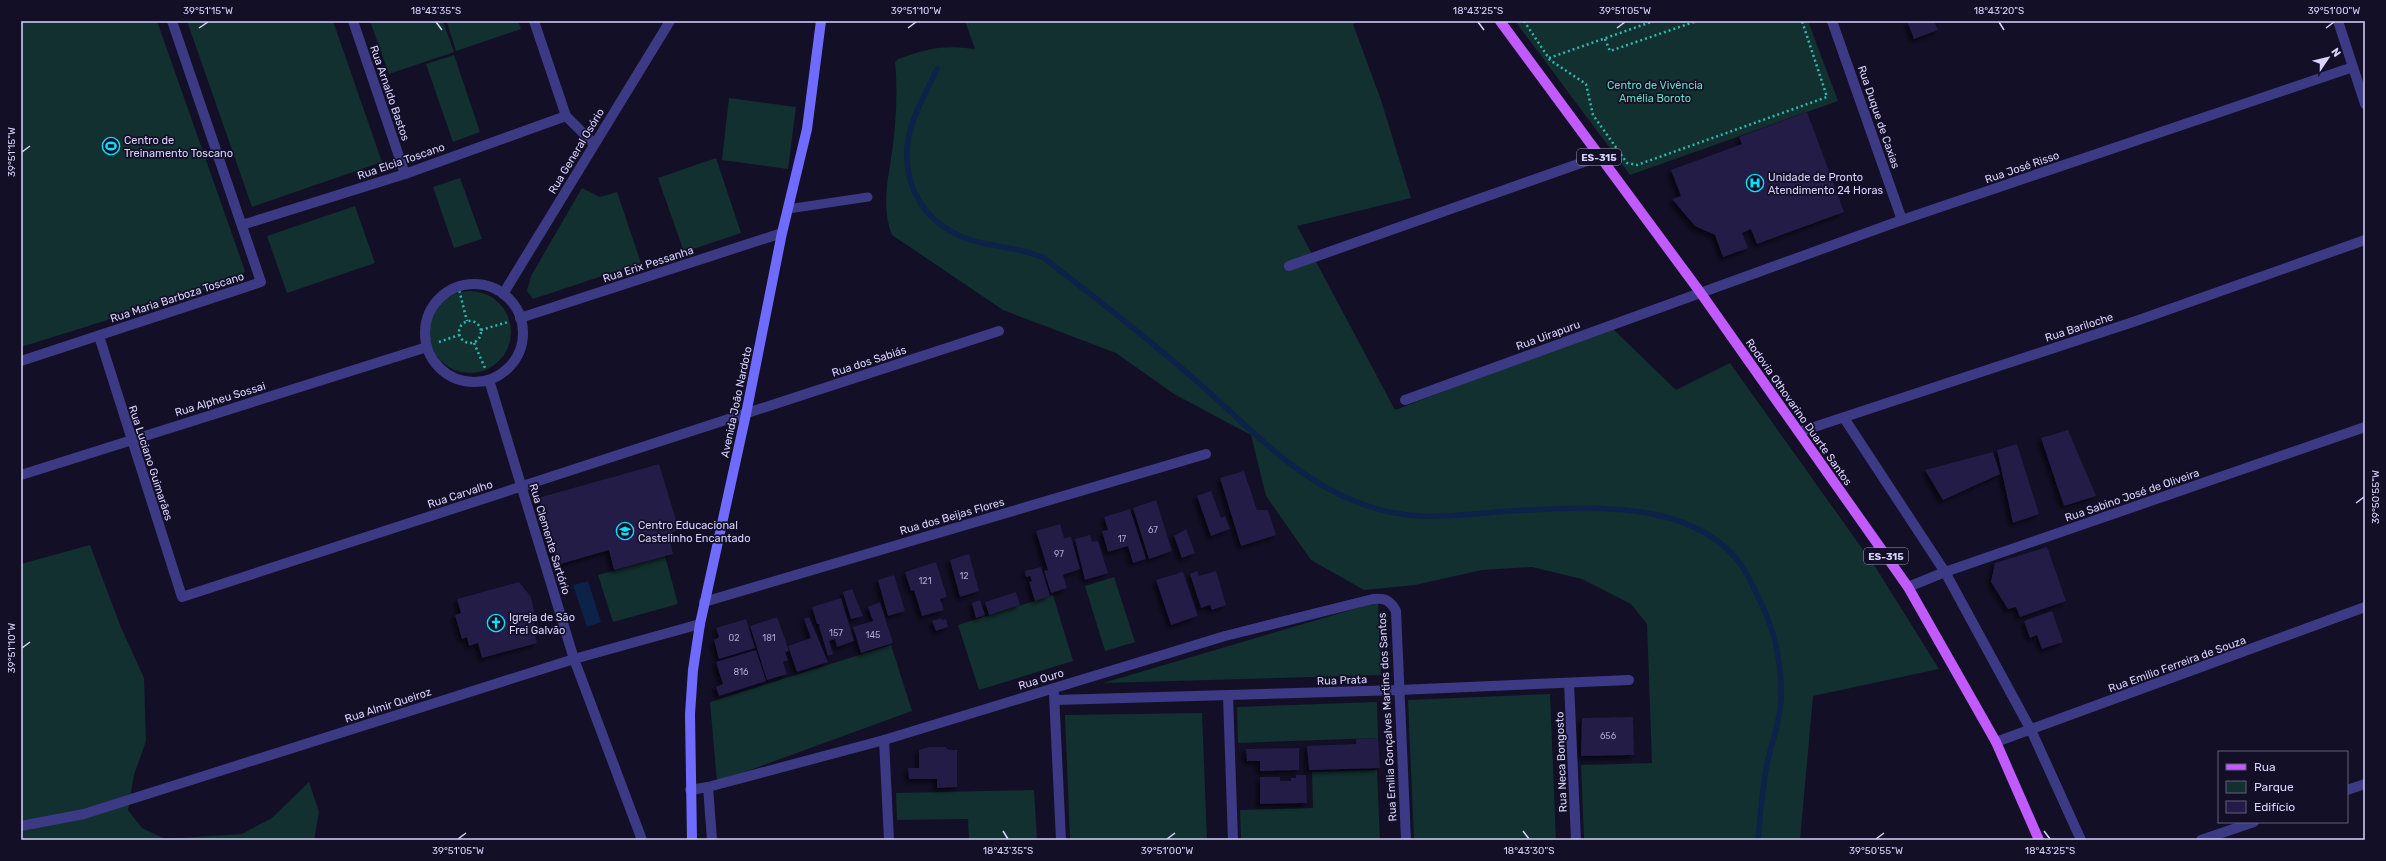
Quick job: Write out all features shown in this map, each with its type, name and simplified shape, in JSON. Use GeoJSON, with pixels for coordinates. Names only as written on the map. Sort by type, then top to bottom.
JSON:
{"type":"FeatureCollection","features":[{"type":"Feature","properties":{"kind":"main road","name":"Rodovia Othovarino Duarte Santos"},"geometry":{"type":"LineString","coordinates":[[1500,21],[1598,157],[1700,292],[1908,587],[1996,742],[2040,840]]}},
{"type":"Feature","properties":{"kind":"street","name":"Rua Maria Barboza Toscano"},"geometry":{"type":"LineString","coordinates":[[21,361],[260,282],[172,21]]}},
{"type":"Feature","properties":{"kind":"street","name":"Rua Arnaldo Bastos"},"geometry":{"type":"LineString","coordinates":[[353,21],[405,174]]}},
{"type":"Feature","properties":{"kind":"street"},"geometry":{"type":"LineString","coordinates":[[534,21],[566,116],[594,144]]}},
{"type":"Feature","properties":{"kind":"street","name":"Rua General Osório"},"geometry":{"type":"LineString","coordinates":[[503,294],[670,21]]}},
{"type":"Feature","properties":{"kind":"street","name":"Avenida João Nardoto"},"geometry":{"type":"LineString","coordinates":[[692,840],[690,790],[690,714],[693,670],[700,624],[746,414],[782,233],[807,130],[822,21]]}},
{"type":"Feature","properties":{"kind":"street","name":"Rua Duque de Caxias"},"geometry":{"type":"LineString","coordinates":[[1832,21],[1902,220]]}},
{"type":"Feature","properties":{"kind":"street"},"geometry":{"type":"LineString","coordinates":[[2338,21],[2365,104]]}},
{"type":"Feature","properties":{"kind":"street","name":"Rua José Risso"},"geometry":{"type":"LineString","coordinates":[[1700,292],[1902,220],[2353,67]]}},
{"type":"Feature","properties":{"kind":"street","name":"Rua Elcia Toscano"},"geometry":{"type":"LineString","coordinates":[[242,225],[405,174],[566,116]]}},
{"type":"Feature","properties":{"kind":"street"},"geometry":{"type":"LineString","coordinates":[[1288,266],[1598,157]]}},
{"type":"Feature","properties":{"kind":"street","name":"Rua Erix Pessanha"},"geometry":{"type":"LineString","coordinates":[[520,318],[782,233]]}},
{"type":"Feature","properties":{"kind":"street","name":"Rua Bariloche"},"geometry":{"type":"LineString","coordinates":[[1799,432],[2136,321],[2365,240]]}},
{"type":"Feature","properties":{"kind":"street"},"geometry":{"type":"LineString","coordinates":[[482,284],[503,294],[516,309],[520,318],[522,343],[518,355],[511,366],[489,380],[467,382],[456,379],[438,366],[427,347],[425,336],[428,315],[440,297],[458,286],[482,284]]}},
{"type":"Feature","properties":{"kind":"street","name":"Rua Uirapuru"},"geometry":{"type":"LineString","coordinates":[[1405,400],[1700,292]]}},
{"type":"Feature","properties":{"kind":"street","name":"Rua dos Sabiás"},"geometry":{"type":"LineString","coordinates":[[746,414],[999,331]]}},
{"type":"Feature","properties":{"kind":"street","name":"Rua Luciano Guimarães"},"geometry":{"type":"LineString","coordinates":[[99,336],[182,597]]}},
{"type":"Feature","properties":{"kind":"street","name":"Rua Alpheu Sossai"},"geometry":{"type":"LineString","coordinates":[[21,475],[131,439],[427,347]]}},
{"type":"Feature","properties":{"kind":"street","name":"Rua Clemente Sartório"},"geometry":{"type":"LineString","coordinates":[[489,380],[574,658],[642,840]]}},
{"type":"Feature","properties":{"kind":"street","name":"Rua Carvalho"},"geometry":{"type":"LineString","coordinates":[[182,597],[746,414]]}},
{"type":"Feature","properties":{"kind":"street"},"geometry":{"type":"LineString","coordinates":[[1844,418],[1945,572],[2031,730],[2081,840]]}},
{"type":"Feature","properties":{"kind":"street","name":"Rua Sabino José de Oliveira"},"geometry":{"type":"LineString","coordinates":[[1908,587],[1945,572],[2365,427]]}},
{"type":"Feature","properties":{"kind":"street","name":"Rua dos Beijas Flores"},"geometry":{"type":"LineString","coordinates":[[704,602],[1206,454]]}},
{"type":"Feature","properties":{"kind":"street","name":"Rua Ouro"},"geometry":{"type":"LineString","coordinates":[[708,787],[884,740],[1224,636],[1373,599],[1383,598]]}},
{"type":"Feature","properties":{"kind":"street","name":"Rua Emilia Gonçalves Martins dos Santos"},"geometry":{"type":"LineString","coordinates":[[1383,598],[1389,601],[1396,611],[1406,840]]}},
{"type":"Feature","properties":{"kind":"street","name":"Rua Emilio Ferreira de Souza"},"geometry":{"type":"LineString","coordinates":[[1996,742],[2365,607]]}},
{"type":"Feature","properties":{"kind":"street","name":"Rua Almir Queiroz"},"geometry":{"type":"LineString","coordinates":[[21,826],[84,814],[574,658],[700,624]]}},
{"type":"Feature","properties":{"kind":"street","name":"Rua Prata"},"geometry":{"type":"LineString","coordinates":[[1055,700],[1228,696],[1629,680]]}},
{"type":"Feature","properties":{"kind":"street","name":"Rua Neca Bongosto"},"geometry":{"type":"LineString","coordinates":[[1569,683],[1576,840]]}},
{"type":"Feature","properties":{"kind":"street"},"geometry":{"type":"LineString","coordinates":[[1054,688],[1061,840]]}},
{"type":"Feature","properties":{"kind":"street"},"geometry":{"type":"LineString","coordinates":[[1228,696],[1233,840]]}},
{"type":"Feature","properties":{"kind":"street"},"geometry":{"type":"LineString","coordinates":[[884,740],[889,840]]}},
{"type":"Feature","properties":{"kind":"street"},"geometry":{"type":"LineString","coordinates":[[2348,790],[2365,784]]}},
{"type":"Feature","properties":{"kind":"street"},"geometry":{"type":"LineString","coordinates":[[690,790],[708,787],[712,840]]}},
{"type":"Feature","properties":{"kind":"street"},"geometry":{"type":"LineString","coordinates":[[2201,840],[2211,838],[2251,823]]}},
{"type":"Feature","properties":{"kind":"lane"},"geometry":{"type":"LineString","coordinates":[[788,209],[868,197]]}},
{"type":"Feature","properties":{"kind":"path"},"geometry":{"type":"LineString","coordinates":[[1524,21],[1549,58],[1586,84],[1593,115],[1628,163],[1637,165],[1827,97],[1802,21]]}},
{"type":"Feature","properties":{"kind":"path"},"geometry":{"type":"LineString","coordinates":[[1549,58],[1654,21]]}},
{"type":"Feature","properties":{"kind":"path"},"geometry":{"type":"LineString","coordinates":[[1682,21],[1684,26]]}},
{"type":"Feature","properties":{"kind":"path"},"geometry":{"type":"LineString","coordinates":[[1605,39],[1610,52],[1697,21]]}},
{"type":"Feature","properties":{"kind":"path"},"geometry":{"type":"LineString","coordinates":[[458,286],[467,321]]}},
{"type":"Feature","properties":{"kind":"path"},"geometry":{"type":"LineString","coordinates":[[481,330],[520,318]]}},
{"type":"Feature","properties":{"kind":"path"},"geometry":{"type":"LineString","coordinates":[[467,321],[478,323],[481,330],[480,338],[474,343],[464,342],[459,335],[461,325],[467,321]]}},
{"type":"Feature","properties":{"kind":"path"},"geometry":{"type":"LineString","coordinates":[[427,347],[459,335]]}},
{"type":"Feature","properties":{"kind":"path"},"geometry":{"type":"LineString","coordinates":[[474,343],[489,380]]}},
{"type":"Feature","properties":{"kind":"green space","name":"Centro de Treinamento Toscano"},"geometry":{"type":"Polygon","coordinates":[[[21,21],[157,21],[245,271],[239,279],[21,347],[21,21]]]}},
{"type":"Feature","properties":{"kind":"green space"},"geometry":{"type":"Polygon","coordinates":[[[187,21],[333,21],[382,162],[252,207],[187,21]]]}},
{"type":"Feature","properties":{"kind":"green space"},"geometry":{"type":"Polygon","coordinates":[[[370,21],[443,21],[454,52],[389,74],[370,21]]]}},
{"type":"Feature","properties":{"kind":"green space"},"geometry":{"type":"Polygon","coordinates":[[[452,21],[518,21],[521,29],[456,51],[447,23],[452,21]]]}},
{"type":"Feature","properties":{"kind":"green space"},"geometry":{"type":"Polygon","coordinates":[[[965,21],[1359,21],[1353,24],[1381,100],[1411,198],[1297,226],[1395,410],[1611,327],[1676,390],[1730,363],[1876,568],[1939,669],[1813,696],[1800,840],[1584,840],[1581,765],[1652,763],[1647,624],[1631,604],[1582,579],[1532,567],[1482,570],[1415,585],[1364,590],[1311,560],[1266,496],[1251,435],[1174,394],[1116,353],[1003,310],[892,235],[887,215],[886,194],[895,119],[895,62],[898,59],[909,55],[936,48],[953,47],[975,49],[965,21]]]}},
{"type":"Feature","properties":{"kind":"green space","name":"Centro de Vivência Amélia Boroto"},"geometry":{"type":"Polygon","coordinates":[[[1515,21],[1808,21],[1838,101],[1630,175],[1515,21]]]}},
{"type":"Feature","properties":{"kind":"green space"},"geometry":{"type":"Polygon","coordinates":[[[454,55],[480,132],[453,142],[426,64],[454,55]]]}},
{"type":"Feature","properties":{"kind":"green space"},"geometry":{"type":"Polygon","coordinates":[[[729,98],[796,107],[788,169],[722,160],[729,98]]]}},
{"type":"Feature","properties":{"kind":"green space"},"geometry":{"type":"Polygon","coordinates":[[[716,158],[741,233],[684,252],[658,178],[716,158]]]}},
{"type":"Feature","properties":{"kind":"green space"},"geometry":{"type":"Polygon","coordinates":[[[460,178],[482,239],[454,248],[433,187],[460,178]]]}},
{"type":"Feature","properties":{"kind":"green space"},"geometry":{"type":"Polygon","coordinates":[[[582,188],[600,197],[617,192],[641,263],[533,299],[527,291],[531,276],[582,188]]]}},
{"type":"Feature","properties":{"kind":"green space"},"geometry":{"type":"Polygon","coordinates":[[[355,206],[375,263],[287,293],[267,236],[355,206]]]}},
{"type":"Feature","properties":{"kind":"green space"},"geometry":{"type":"Polygon","coordinates":[[[470,291],[486,294],[499,303],[508,316],[511,332],[508,348],[499,361],[486,370],[470,373],[454,370],[441,361],[432,348],[429,332],[432,316],[441,303],[454,294],[470,291]]]}},
{"type":"Feature","properties":{"kind":"green space"},"geometry":{"type":"Polygon","coordinates":[[[90,545],[120,625],[144,678],[146,741],[134,775],[128,810],[142,828],[165,839],[242,834],[272,818],[309,782],[319,812],[314,840],[21,840],[21,564],[90,545]]]}},
{"type":"Feature","properties":{"kind":"green space"},"geometry":{"type":"Polygon","coordinates":[[[665,556],[678,604],[613,622],[598,575],[665,556]]]}},
{"type":"Feature","properties":{"kind":"green space"},"geometry":{"type":"Polygon","coordinates":[[[1114,577],[1135,642],[1105,651],[1085,586],[1114,577]]]}},
{"type":"Feature","properties":{"kind":"green space"},"geometry":{"type":"Polygon","coordinates":[[[1053,595],[1073,661],[979,690],[958,625],[1053,595]]]}},
{"type":"Feature","properties":{"kind":"green space"},"geometry":{"type":"Polygon","coordinates":[[[1378,602],[1381,675],[1103,683],[1378,602]]]}},
{"type":"Feature","properties":{"kind":"green space"},"geometry":{"type":"Polygon","coordinates":[[[891,645],[912,711],[717,782],[710,702],[891,645]]]}},
{"type":"Feature","properties":{"kind":"green space"},"geometry":{"type":"Polygon","coordinates":[[[1550,694],[1556,840],[1414,840],[1408,700],[1550,694]]]}},
{"type":"Feature","properties":{"kind":"green space"},"geometry":{"type":"Polygon","coordinates":[[[1377,702],[1378,738],[1238,743],[1237,707],[1377,702]]]}},
{"type":"Feature","properties":{"kind":"green space"},"geometry":{"type":"Polygon","coordinates":[[[1202,713],[1207,840],[1070,840],[1065,715],[1202,713]]]}},
{"type":"Feature","properties":{"kind":"green space"},"geometry":{"type":"Polygon","coordinates":[[[1377,770],[1380,840],[1241,840],[1240,810],[1313,808],[1312,772],[1377,770]]]}},
{"type":"Feature","properties":{"kind":"green space"},"geometry":{"type":"Polygon","coordinates":[[[1034,790],[1037,840],[969,840],[968,819],[897,820],[896,793],[1034,790]]]}},
{"type":"Feature","properties":{"kind":"water"},"geometry":{"type":"Polygon","coordinates":[[[588,581],[601,622],[587,627],[573,585],[588,581]]]}},
{"type":"Feature","properties":{"kind":"building"},"geometry":{"type":"Polygon","coordinates":[[[1907,21],[1934,21],[1938,30],[1914,39],[1907,21]]]}},
{"type":"Feature","properties":{"kind":"building","name":"Unidade de Pronto Atendimento 24 Horas"},"geometry":{"type":"Polygon","coordinates":[[[1807,112],[1844,212],[1757,244],[1751,229],[1742,233],[1748,248],[1723,257],[1715,235],[1695,226],[1672,199],[1681,196],[1671,170],[1742,144],[1739,137],[1807,112]]]}},
{"type":"Feature","properties":{"kind":"building"},"geometry":{"type":"Polygon","coordinates":[[[2068,430],[2096,496],[2064,506],[2041,438],[2068,430]]]}},
{"type":"Feature","properties":{"kind":"building"},"geometry":{"type":"Polygon","coordinates":[[[2017,444],[2039,514],[2013,523],[1997,450],[2017,444]]]}},
{"type":"Feature","properties":{"kind":"building"},"geometry":{"type":"Polygon","coordinates":[[[1993,452],[2000,474],[1943,500],[1925,470],[1993,452]]]}},
{"type":"Feature","properties":{"kind":"building"},"geometry":{"type":"Polygon","coordinates":[[[659,464],[679,530],[668,534],[673,554],[614,570],[609,550],[557,565],[538,498],[659,464]]]}},
{"type":"Feature","properties":{"kind":"building"},"geometry":{"type":"Polygon","coordinates":[[[1244,471],[1257,510],[1268,510],[1276,535],[1241,546],[1220,478],[1244,471]]]}},
{"type":"Feature","properties":{"kind":"building"},"geometry":{"type":"Polygon","coordinates":[[[1211,491],[1221,518],[1225,516],[1230,529],[1211,536],[1197,496],[1211,491]]]}},
{"type":"Feature","properties":{"kind":"building"},"geometry":{"type":"Polygon","coordinates":[[[1156,500],[1172,551],[1149,559],[1133,508],[1156,500]]]}},
{"type":"Feature","properties":{"kind":"building"},"geometry":{"type":"Polygon","coordinates":[[[1130,509],[1146,559],[1133,563],[1128,546],[1108,552],[1102,531],[1108,530],[1104,517],[1130,509]]]}},
{"type":"Feature","properties":{"kind":"building"},"geometry":{"type":"Polygon","coordinates":[[[1060,524],[1064,538],[1071,537],[1080,569],[1063,575],[1067,588],[1051,593],[1044,571],[1048,570],[1036,531],[1060,524]]]}},
{"type":"Feature","properties":{"kind":"building"},"geometry":{"type":"Polygon","coordinates":[[[1186,529],[1195,553],[1182,558],[1174,536],[1186,529]]]}},
{"type":"Feature","properties":{"kind":"building"},"geometry":{"type":"Polygon","coordinates":[[[1090,535],[1092,542],[1098,541],[1108,573],[1085,580],[1075,539],[1090,535]]]}},
{"type":"Feature","properties":{"kind":"building"},"geometry":{"type":"Polygon","coordinates":[[[2047,547],[2066,601],[2020,617],[2016,607],[2008,609],[1991,582],[1995,563],[2047,547]]]}},
{"type":"Feature","properties":{"kind":"building"},"geometry":{"type":"Polygon","coordinates":[[[969,554],[979,591],[960,597],[950,560],[969,554]]]}},
{"type":"Feature","properties":{"kind":"building"},"geometry":{"type":"Polygon","coordinates":[[[936,562],[947,597],[940,599],[944,610],[922,616],[914,590],[911,591],[905,572],[936,562]]]}},
{"type":"Feature","properties":{"kind":"building"},"geometry":{"type":"Polygon","coordinates":[[[1041,567],[1050,596],[1035,601],[1029,582],[1032,581],[1030,576],[1026,577],[1025,571],[1041,567]]]}},
{"type":"Feature","properties":{"kind":"building"},"geometry":{"type":"Polygon","coordinates":[[[1197,571],[1199,576],[1216,571],[1226,605],[1212,610],[1210,605],[1201,608],[1190,574],[1197,571]]]}},
{"type":"Feature","properties":{"kind":"building"},"geometry":{"type":"Polygon","coordinates":[[[1183,572],[1198,616],[1171,625],[1156,580],[1183,572]]]}},
{"type":"Feature","properties":{"kind":"building"},"geometry":{"type":"Polygon","coordinates":[[[894,575],[905,611],[888,616],[878,580],[894,575]]]}},
{"type":"Feature","properties":{"kind":"building","name":"Igreja de São Frei Galvão"},"geometry":{"type":"Polygon","coordinates":[[[519,582],[531,597],[535,616],[533,630],[537,643],[482,658],[478,643],[469,646],[467,637],[462,639],[455,615],[461,613],[457,599],[519,582]]]}},
{"type":"Feature","properties":{"kind":"building"},"geometry":{"type":"Polygon","coordinates":[[[852,589],[863,616],[851,619],[843,592],[852,589]]]}},
{"type":"Feature","properties":{"kind":"building"},"geometry":{"type":"Polygon","coordinates":[[[1016,592],[1020,605],[989,615],[985,602],[1016,592]]]}},
{"type":"Feature","properties":{"kind":"building"},"geometry":{"type":"Polygon","coordinates":[[[841,598],[854,641],[837,647],[835,639],[829,641],[833,654],[828,656],[819,626],[820,624],[817,624],[812,607],[841,598]]]}},
{"type":"Feature","properties":{"kind":"building"},"geometry":{"type":"Polygon","coordinates":[[[980,600],[985,615],[976,618],[972,603],[980,600]]]}},
{"type":"Feature","properties":{"kind":"building"},"geometry":{"type":"Polygon","coordinates":[[[880,602],[893,643],[861,653],[853,627],[873,621],[868,607],[880,602]]]}},
{"type":"Feature","properties":{"kind":"building"},"geometry":{"type":"Polygon","coordinates":[[[2052,611],[2063,642],[2042,649],[2037,635],[2030,638],[2024,621],[2052,611]]]}},
{"type":"Feature","properties":{"kind":"building"},"geometry":{"type":"Polygon","coordinates":[[[777,617],[789,651],[785,652],[788,660],[783,662],[787,674],[767,680],[750,626],[777,617]]]}},
{"type":"Feature","properties":{"kind":"building"},"geometry":{"type":"Polygon","coordinates":[[[809,617],[828,662],[797,672],[788,646],[811,638],[804,619],[809,617]]]}},
{"type":"Feature","properties":{"kind":"building"},"geometry":{"type":"Polygon","coordinates":[[[941,618],[942,620],[946,619],[948,627],[936,631],[932,621],[941,618]]]}},
{"type":"Feature","properties":{"kind":"building"},"geometry":{"type":"Polygon","coordinates":[[[746,619],[755,648],[719,659],[714,640],[719,637],[716,628],[746,619]]]}},
{"type":"Feature","properties":{"kind":"building"},"geometry":{"type":"Polygon","coordinates":[[[756,650],[766,681],[719,696],[716,687],[723,684],[716,662],[756,650]]]}},
{"type":"Feature","properties":{"kind":"building"},"geometry":{"type":"Polygon","coordinates":[[[1633,717],[1634,755],[1581,756],[1582,718],[1633,717]]]}},
{"type":"Feature","properties":{"kind":"building"},"geometry":{"type":"Polygon","coordinates":[[[1378,738],[1380,768],[1309,770],[1307,746],[1356,744],[1356,739],[1378,738]]]}},
{"type":"Feature","properties":{"kind":"building"},"geometry":{"type":"Polygon","coordinates":[[[928,747],[945,747],[949,750],[957,750],[957,787],[937,788],[937,779],[909,779],[908,768],[919,768],[919,750],[928,747]]]}},
{"type":"Feature","properties":{"kind":"building"},"geometry":{"type":"Polygon","coordinates":[[[1299,748],[1299,770],[1260,771],[1260,761],[1247,761],[1246,749],[1299,748]]]}},
{"type":"Feature","properties":{"kind":"building"},"geometry":{"type":"Polygon","coordinates":[[[1296,775],[1306,775],[1307,803],[1260,804],[1260,777],[1280,777],[1280,781],[1291,781],[1291,778],[1296,778],[1296,775]]]}},
{"type":"Feature","properties":{"kind":"waterway"},"geometry":{"type":"LineString","coordinates":[[937,69],[913,121],[908,138],[907,155],[908,171],[912,186],[919,201],[929,214],[941,225],[967,239],[1022,251],[1044,258],[1104,304],[1201,385],[1255,435],[1313,480],[1334,492],[1357,502],[1380,510],[1401,514],[1443,516],[1506,511],[1583,508],[1639,512],[1666,517],[1692,526],[1715,539],[1735,557],[1748,575],[1763,607],[1773,633],[1779,659],[1781,686],[1780,709],[1766,769],[1758,840]]}},
{"type":"Feature","properties":{"kind":"place","name":"Centro de Treinamento Toscano"},"geometry":{"type":"Point","coordinates":[111,146]}},
{"type":"Feature","properties":{"kind":"place","name":"Unidade de Pronto Atendimento 24 Horas"},"geometry":{"type":"Point","coordinates":[1755,183]}},
{"type":"Feature","properties":{"kind":"place","name":"Centro Educacional Castelinho Encantado"},"geometry":{"type":"Point","coordinates":[625,531]}},
{"type":"Feature","properties":{"kind":"place","name":"Igreja de São Frei Galvão"},"geometry":{"type":"Point","coordinates":[496,623]}}]}
